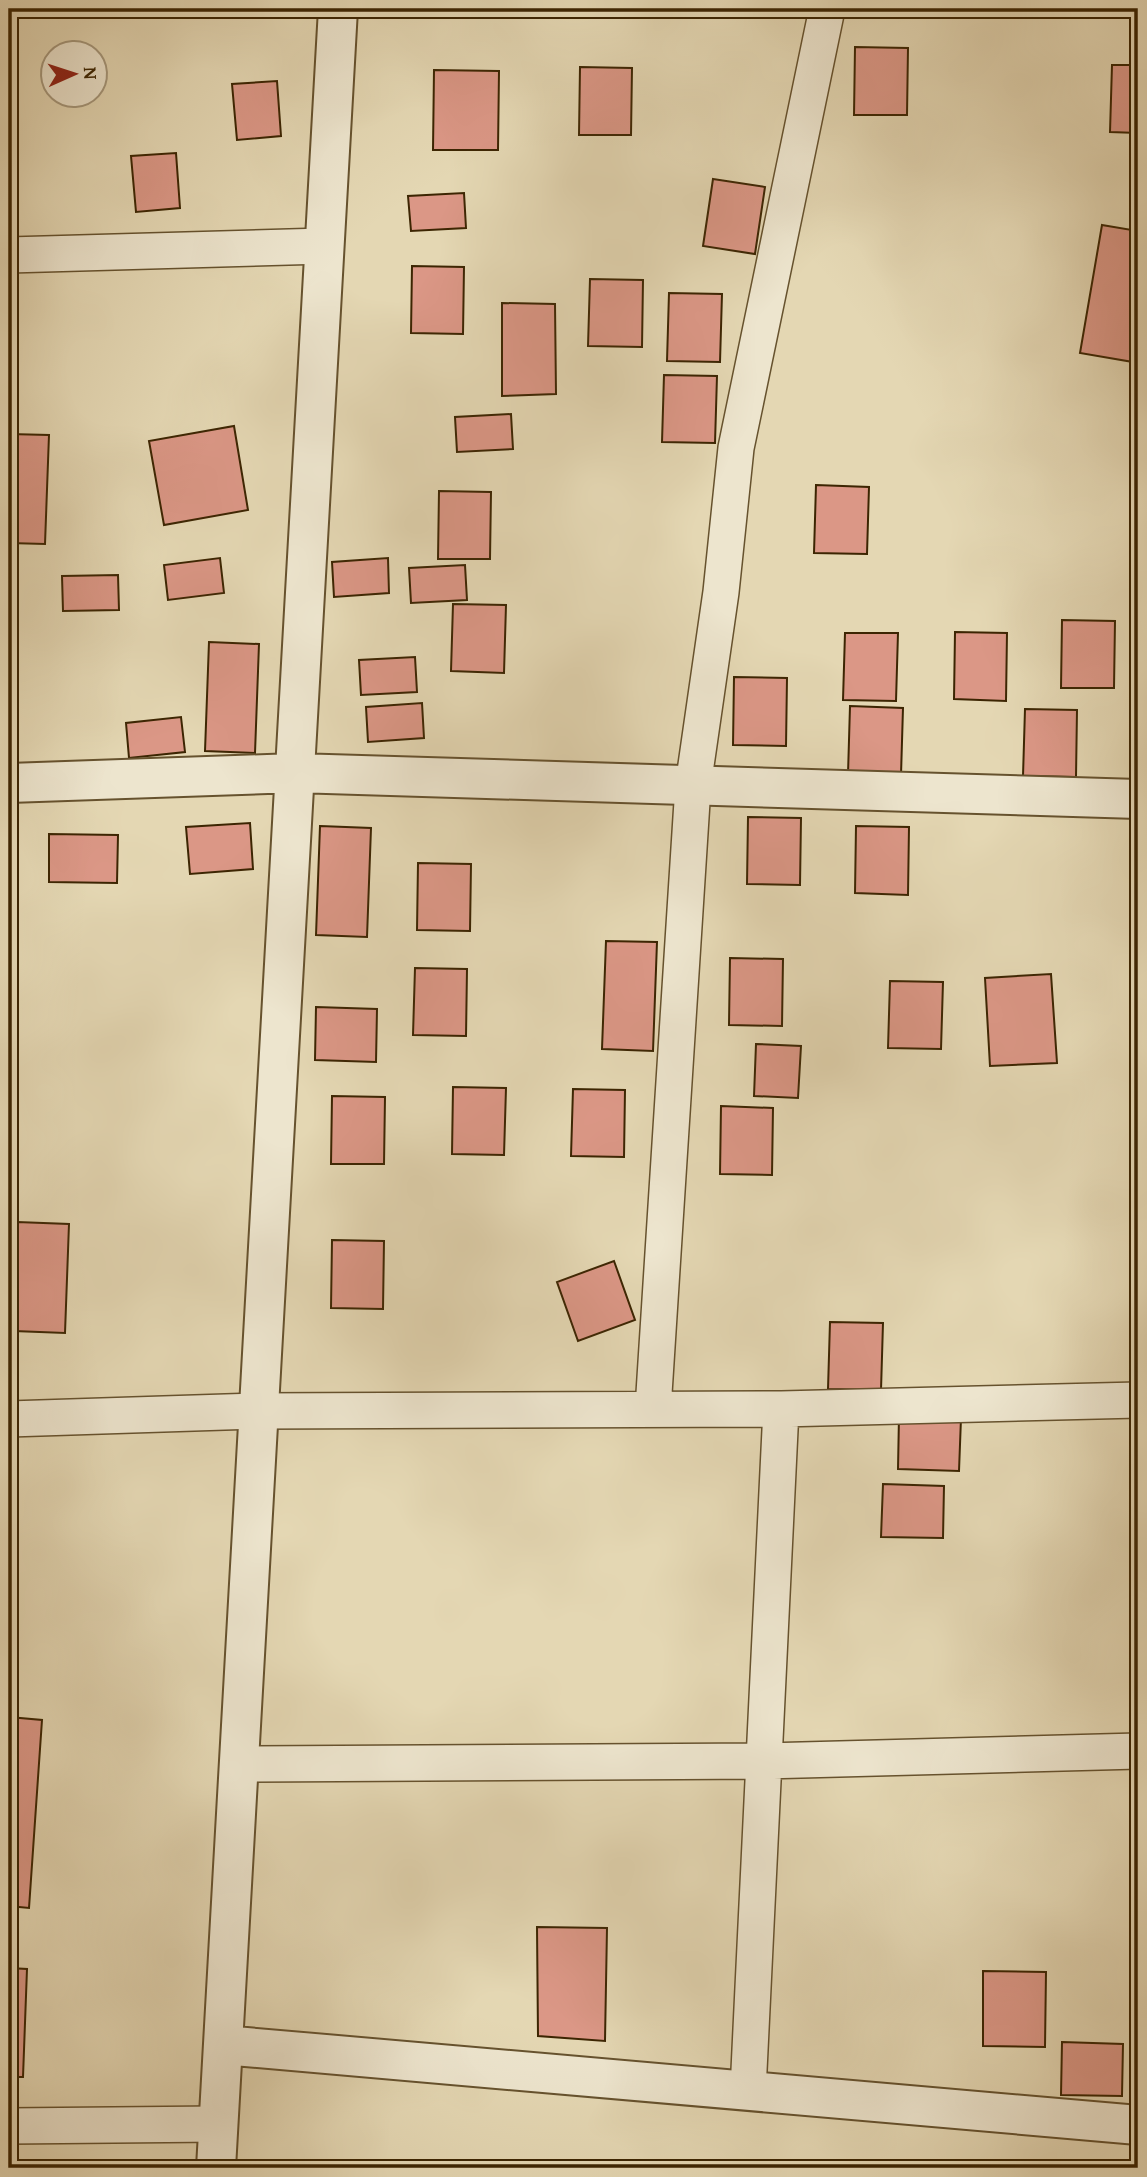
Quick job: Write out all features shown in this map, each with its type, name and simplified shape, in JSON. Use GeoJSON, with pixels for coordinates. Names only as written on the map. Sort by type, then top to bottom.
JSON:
{"type":"FeatureCollection","features":[{"type":"Feature","properties":{"kind":"street"},"geometry":{"type":"LineString","coordinates":[[216,2168],[338,9]]}},
{"type":"Feature","properties":{"kind":"street"},"geometry":{"type":"LineString","coordinates":[[653,1409],[693,786],[721,592],[736,448],[827,9]]}},
{"type":"Feature","properties":{"kind":"street"},"geometry":{"type":"LineString","coordinates":[[9,255],[324,246]]}},
{"type":"Feature","properties":{"kind":"street"},"geometry":{"type":"LineString","coordinates":[[9,783],[295,773],[1138,799]]}},
{"type":"Feature","properties":{"kind":"street"},"geometry":{"type":"LineString","coordinates":[[9,1419],[259,1411],[781,1409],[1138,1400]]}},
{"type":"Feature","properties":{"kind":"street"},"geometry":{"type":"LineString","coordinates":[[748,2091],[781,1409]]}},
{"type":"Feature","properties":{"kind":"street"},"geometry":{"type":"LineString","coordinates":[[239,1764],[764,1761],[1138,1751]]}},
{"type":"Feature","properties":{"kind":"street"},"geometry":{"type":"LineString","coordinates":[[223,2045],[1138,2125]]}},
{"type":"Feature","properties":{"kind":"street"},"geometry":{"type":"LineString","coordinates":[[9,2126],[218,2124]]}},
{"type":"Feature","properties":{"kind":"building"},"geometry":{"type":"Polygon","coordinates":[[[855,47],[908,48],[907,115],[854,115],[855,47]]]}},
{"type":"Feature","properties":{"kind":"building"},"geometry":{"type":"Polygon","coordinates":[[[1112,65],[1138,65],[1138,133],[1110,132],[1112,65]]]}},
{"type":"Feature","properties":{"kind":"building"},"geometry":{"type":"Polygon","coordinates":[[[580,67],[632,68],[631,135],[579,135],[580,67]]]}},
{"type":"Feature","properties":{"kind":"building"},"geometry":{"type":"Polygon","coordinates":[[[434,70],[499,71],[498,150],[433,150],[434,70]]]}},
{"type":"Feature","properties":{"kind":"building"},"geometry":{"type":"Polygon","coordinates":[[[277,81],[281,136],[237,140],[232,84],[277,81]]]}},
{"type":"Feature","properties":{"kind":"building"},"geometry":{"type":"Polygon","coordinates":[[[176,153],[180,208],[136,212],[131,156],[176,153]]]}},
{"type":"Feature","properties":{"kind":"building"},"geometry":{"type":"Polygon","coordinates":[[[713,179],[765,187],[755,254],[703,246],[713,179]]]}},
{"type":"Feature","properties":{"kind":"building"},"geometry":{"type":"Polygon","coordinates":[[[464,193],[466,228],[411,231],[408,196],[464,193]]]}},
{"type":"Feature","properties":{"kind":"building"},"geometry":{"type":"Polygon","coordinates":[[[1102,225],[1138,231],[1138,328],[1133,362],[1080,353],[1102,225]]]}},
{"type":"Feature","properties":{"kind":"building"},"geometry":{"type":"Polygon","coordinates":[[[412,266],[464,267],[463,334],[411,333],[412,266]]]}},
{"type":"Feature","properties":{"kind":"building"},"geometry":{"type":"Polygon","coordinates":[[[590,279],[643,280],[642,347],[588,346],[590,279]]]}},
{"type":"Feature","properties":{"kind":"building"},"geometry":{"type":"Polygon","coordinates":[[[669,293],[722,294],[720,362],[667,361],[669,293]]]}},
{"type":"Feature","properties":{"kind":"building"},"geometry":{"type":"Polygon","coordinates":[[[502,303],[555,304],[556,394],[502,396],[502,303]]]}},
{"type":"Feature","properties":{"kind":"building"},"geometry":{"type":"Polygon","coordinates":[[[664,375],[717,376],[715,443],[662,442],[664,375]]]}},
{"type":"Feature","properties":{"kind":"building"},"geometry":{"type":"Polygon","coordinates":[[[511,414],[513,449],[457,452],[455,417],[511,414]]]}},
{"type":"Feature","properties":{"kind":"building"},"geometry":{"type":"Polygon","coordinates":[[[234,426],[248,510],[164,525],[149,441],[234,426]]]}},
{"type":"Feature","properties":{"kind":"building"},"geometry":{"type":"Polygon","coordinates":[[[9,434],[49,435],[45,544],[9,543],[9,434]]]}},
{"type":"Feature","properties":{"kind":"building"},"geometry":{"type":"Polygon","coordinates":[[[816,485],[869,487],[867,554],[814,553],[816,485]]]}},
{"type":"Feature","properties":{"kind":"building"},"geometry":{"type":"Polygon","coordinates":[[[439,491],[491,492],[490,559],[438,559],[439,491]]]}},
{"type":"Feature","properties":{"kind":"building"},"geometry":{"type":"Polygon","coordinates":[[[220,558],[224,593],[168,600],[164,565],[220,558]]]}},
{"type":"Feature","properties":{"kind":"building"},"geometry":{"type":"Polygon","coordinates":[[[388,558],[389,593],[334,597],[332,562],[388,558]]]}},
{"type":"Feature","properties":{"kind":"building"},"geometry":{"type":"Polygon","coordinates":[[[465,565],[467,600],[411,603],[409,568],[465,565]]]}},
{"type":"Feature","properties":{"kind":"building"},"geometry":{"type":"Polygon","coordinates":[[[118,575],[119,610],[63,611],[62,576],[118,575]]]}},
{"type":"Feature","properties":{"kind":"building"},"geometry":{"type":"Polygon","coordinates":[[[453,604],[506,605],[504,673],[451,671],[453,604]]]}},
{"type":"Feature","properties":{"kind":"building"},"geometry":{"type":"Polygon","coordinates":[[[1062,620],[1115,621],[1114,688],[1061,688],[1062,620]]]}},
{"type":"Feature","properties":{"kind":"building"},"geometry":{"type":"Polygon","coordinates":[[[955,632],[1007,633],[1006,701],[954,699],[955,632]]]}},
{"type":"Feature","properties":{"kind":"building"},"geometry":{"type":"Polygon","coordinates":[[[845,633],[898,633],[896,701],[843,700],[845,633]]]}},
{"type":"Feature","properties":{"kind":"building"},"geometry":{"type":"Polygon","coordinates":[[[209,642],[259,644],[255,753],[205,751],[209,642]]]}},
{"type":"Feature","properties":{"kind":"building"},"geometry":{"type":"Polygon","coordinates":[[[415,657],[417,692],[361,695],[359,660],[415,657]]]}},
{"type":"Feature","properties":{"kind":"building"},"geometry":{"type":"Polygon","coordinates":[[[734,677],[787,678],[786,746],[733,745],[734,677]]]}},
{"type":"Feature","properties":{"kind":"building"},"geometry":{"type":"Polygon","coordinates":[[[422,703],[424,738],[368,742],[366,707],[422,703]]]}},
{"type":"Feature","properties":{"kind":"building"},"geometry":{"type":"Polygon","coordinates":[[[850,706],[903,708],[901,775],[848,774],[850,706]]]}},
{"type":"Feature","properties":{"kind":"building"},"geometry":{"type":"Polygon","coordinates":[[[1025,709],[1077,710],[1076,777],[1023,776],[1025,709]]]}},
{"type":"Feature","properties":{"kind":"building"},"geometry":{"type":"Polygon","coordinates":[[[181,717],[185,752],[129,758],[126,723],[181,717]]]}},
{"type":"Feature","properties":{"kind":"building"},"geometry":{"type":"Polygon","coordinates":[[[748,817],[801,818],[800,885],[747,884],[748,817]]]}},
{"type":"Feature","properties":{"kind":"building"},"geometry":{"type":"Polygon","coordinates":[[[250,823],[253,869],[190,874],[186,827],[250,823]]]}},
{"type":"Feature","properties":{"kind":"building"},"geometry":{"type":"Polygon","coordinates":[[[320,826],[371,828],[367,937],[316,935],[320,826]]]}},
{"type":"Feature","properties":{"kind":"building"},"geometry":{"type":"Polygon","coordinates":[[[856,826],[909,827],[908,895],[855,893],[856,826]]]}},
{"type":"Feature","properties":{"kind":"building"},"geometry":{"type":"Polygon","coordinates":[[[49,834],[118,835],[117,883],[49,882],[49,834]]]}},
{"type":"Feature","properties":{"kind":"building"},"geometry":{"type":"Polygon","coordinates":[[[418,863],[471,864],[470,931],[417,930],[418,863]]]}},
{"type":"Feature","properties":{"kind":"building"},"geometry":{"type":"Polygon","coordinates":[[[606,941],[657,942],[653,1051],[602,1049],[606,941]]]}},
{"type":"Feature","properties":{"kind":"building"},"geometry":{"type":"Polygon","coordinates":[[[730,958],[783,959],[782,1026],[729,1025],[730,958]]]}},
{"type":"Feature","properties":{"kind":"building"},"geometry":{"type":"Polygon","coordinates":[[[415,968],[467,969],[466,1036],[413,1035],[415,968]]]}},
{"type":"Feature","properties":{"kind":"building"},"geometry":{"type":"Polygon","coordinates":[[[1051,974],[1057,1063],[990,1066],[985,978],[1051,974]]]}},
{"type":"Feature","properties":{"kind":"building"},"geometry":{"type":"Polygon","coordinates":[[[890,981],[943,982],[941,1049],[888,1048],[890,981]]]}},
{"type":"Feature","properties":{"kind":"building"},"geometry":{"type":"Polygon","coordinates":[[[316,1007],[377,1009],[376,1062],[315,1060],[316,1007]]]}},
{"type":"Feature","properties":{"kind":"building"},"geometry":{"type":"Polygon","coordinates":[[[756,1044],[801,1046],[798,1098],[754,1096],[756,1044]]]}},
{"type":"Feature","properties":{"kind":"building"},"geometry":{"type":"Polygon","coordinates":[[[453,1087],[506,1088],[504,1155],[452,1154],[453,1087]]]}},
{"type":"Feature","properties":{"kind":"building"},"geometry":{"type":"Polygon","coordinates":[[[573,1089],[625,1090],[624,1157],[571,1156],[573,1089]]]}},
{"type":"Feature","properties":{"kind":"building"},"geometry":{"type":"Polygon","coordinates":[[[332,1096],[385,1097],[384,1164],[331,1164],[332,1096]]]}},
{"type":"Feature","properties":{"kind":"building"},"geometry":{"type":"Polygon","coordinates":[[[721,1106],[773,1108],[772,1175],[720,1174],[721,1106]]]}},
{"type":"Feature","properties":{"kind":"building"},"geometry":{"type":"Polygon","coordinates":[[[17,1222],[69,1224],[65,1333],[14,1331],[17,1222]]]}},
{"type":"Feature","properties":{"kind":"building"},"geometry":{"type":"Polygon","coordinates":[[[332,1240],[384,1241],[383,1309],[331,1308],[332,1240]]]}},
{"type":"Feature","properties":{"kind":"building"},"geometry":{"type":"Polygon","coordinates":[[[614,1261],[635,1320],[578,1341],[557,1282],[614,1261]]]}},
{"type":"Feature","properties":{"kind":"building"},"geometry":{"type":"Polygon","coordinates":[[[830,1322],[883,1323],[881,1390],[828,1389],[830,1322]]]}},
{"type":"Feature","properties":{"kind":"building"},"geometry":{"type":"Polygon","coordinates":[[[899,1416],[961,1418],[959,1471],[898,1469],[899,1416]]]}},
{"type":"Feature","properties":{"kind":"building"},"geometry":{"type":"Polygon","coordinates":[[[883,1484],[944,1486],[943,1538],[881,1537],[883,1484]]]}},
{"type":"Feature","properties":{"kind":"building"},"geometry":{"type":"Polygon","coordinates":[[[9,1717],[42,1720],[29,1908],[9,1906],[9,1717]]]}},
{"type":"Feature","properties":{"kind":"building"},"geometry":{"type":"Polygon","coordinates":[[[537,1927],[607,1928],[605,2041],[538,2036],[537,1927]]]}},
{"type":"Feature","properties":{"kind":"building"},"geometry":{"type":"Polygon","coordinates":[[[9,1968],[27,1969],[23,2077],[9,2077],[9,1968]]]}},
{"type":"Feature","properties":{"kind":"building"},"geometry":{"type":"Polygon","coordinates":[[[983,1971],[1046,1972],[1045,2047],[983,2046],[983,1971]]]}},
{"type":"Feature","properties":{"kind":"building"},"geometry":{"type":"Polygon","coordinates":[[[1138,2017],[1138,2092],[1137,2092],[1138,2017]]]}},
{"type":"Feature","properties":{"kind":"building"},"geometry":{"type":"Polygon","coordinates":[[[1062,2042],[1123,2044],[1122,2096],[1061,2095],[1062,2042]]]}}]}
